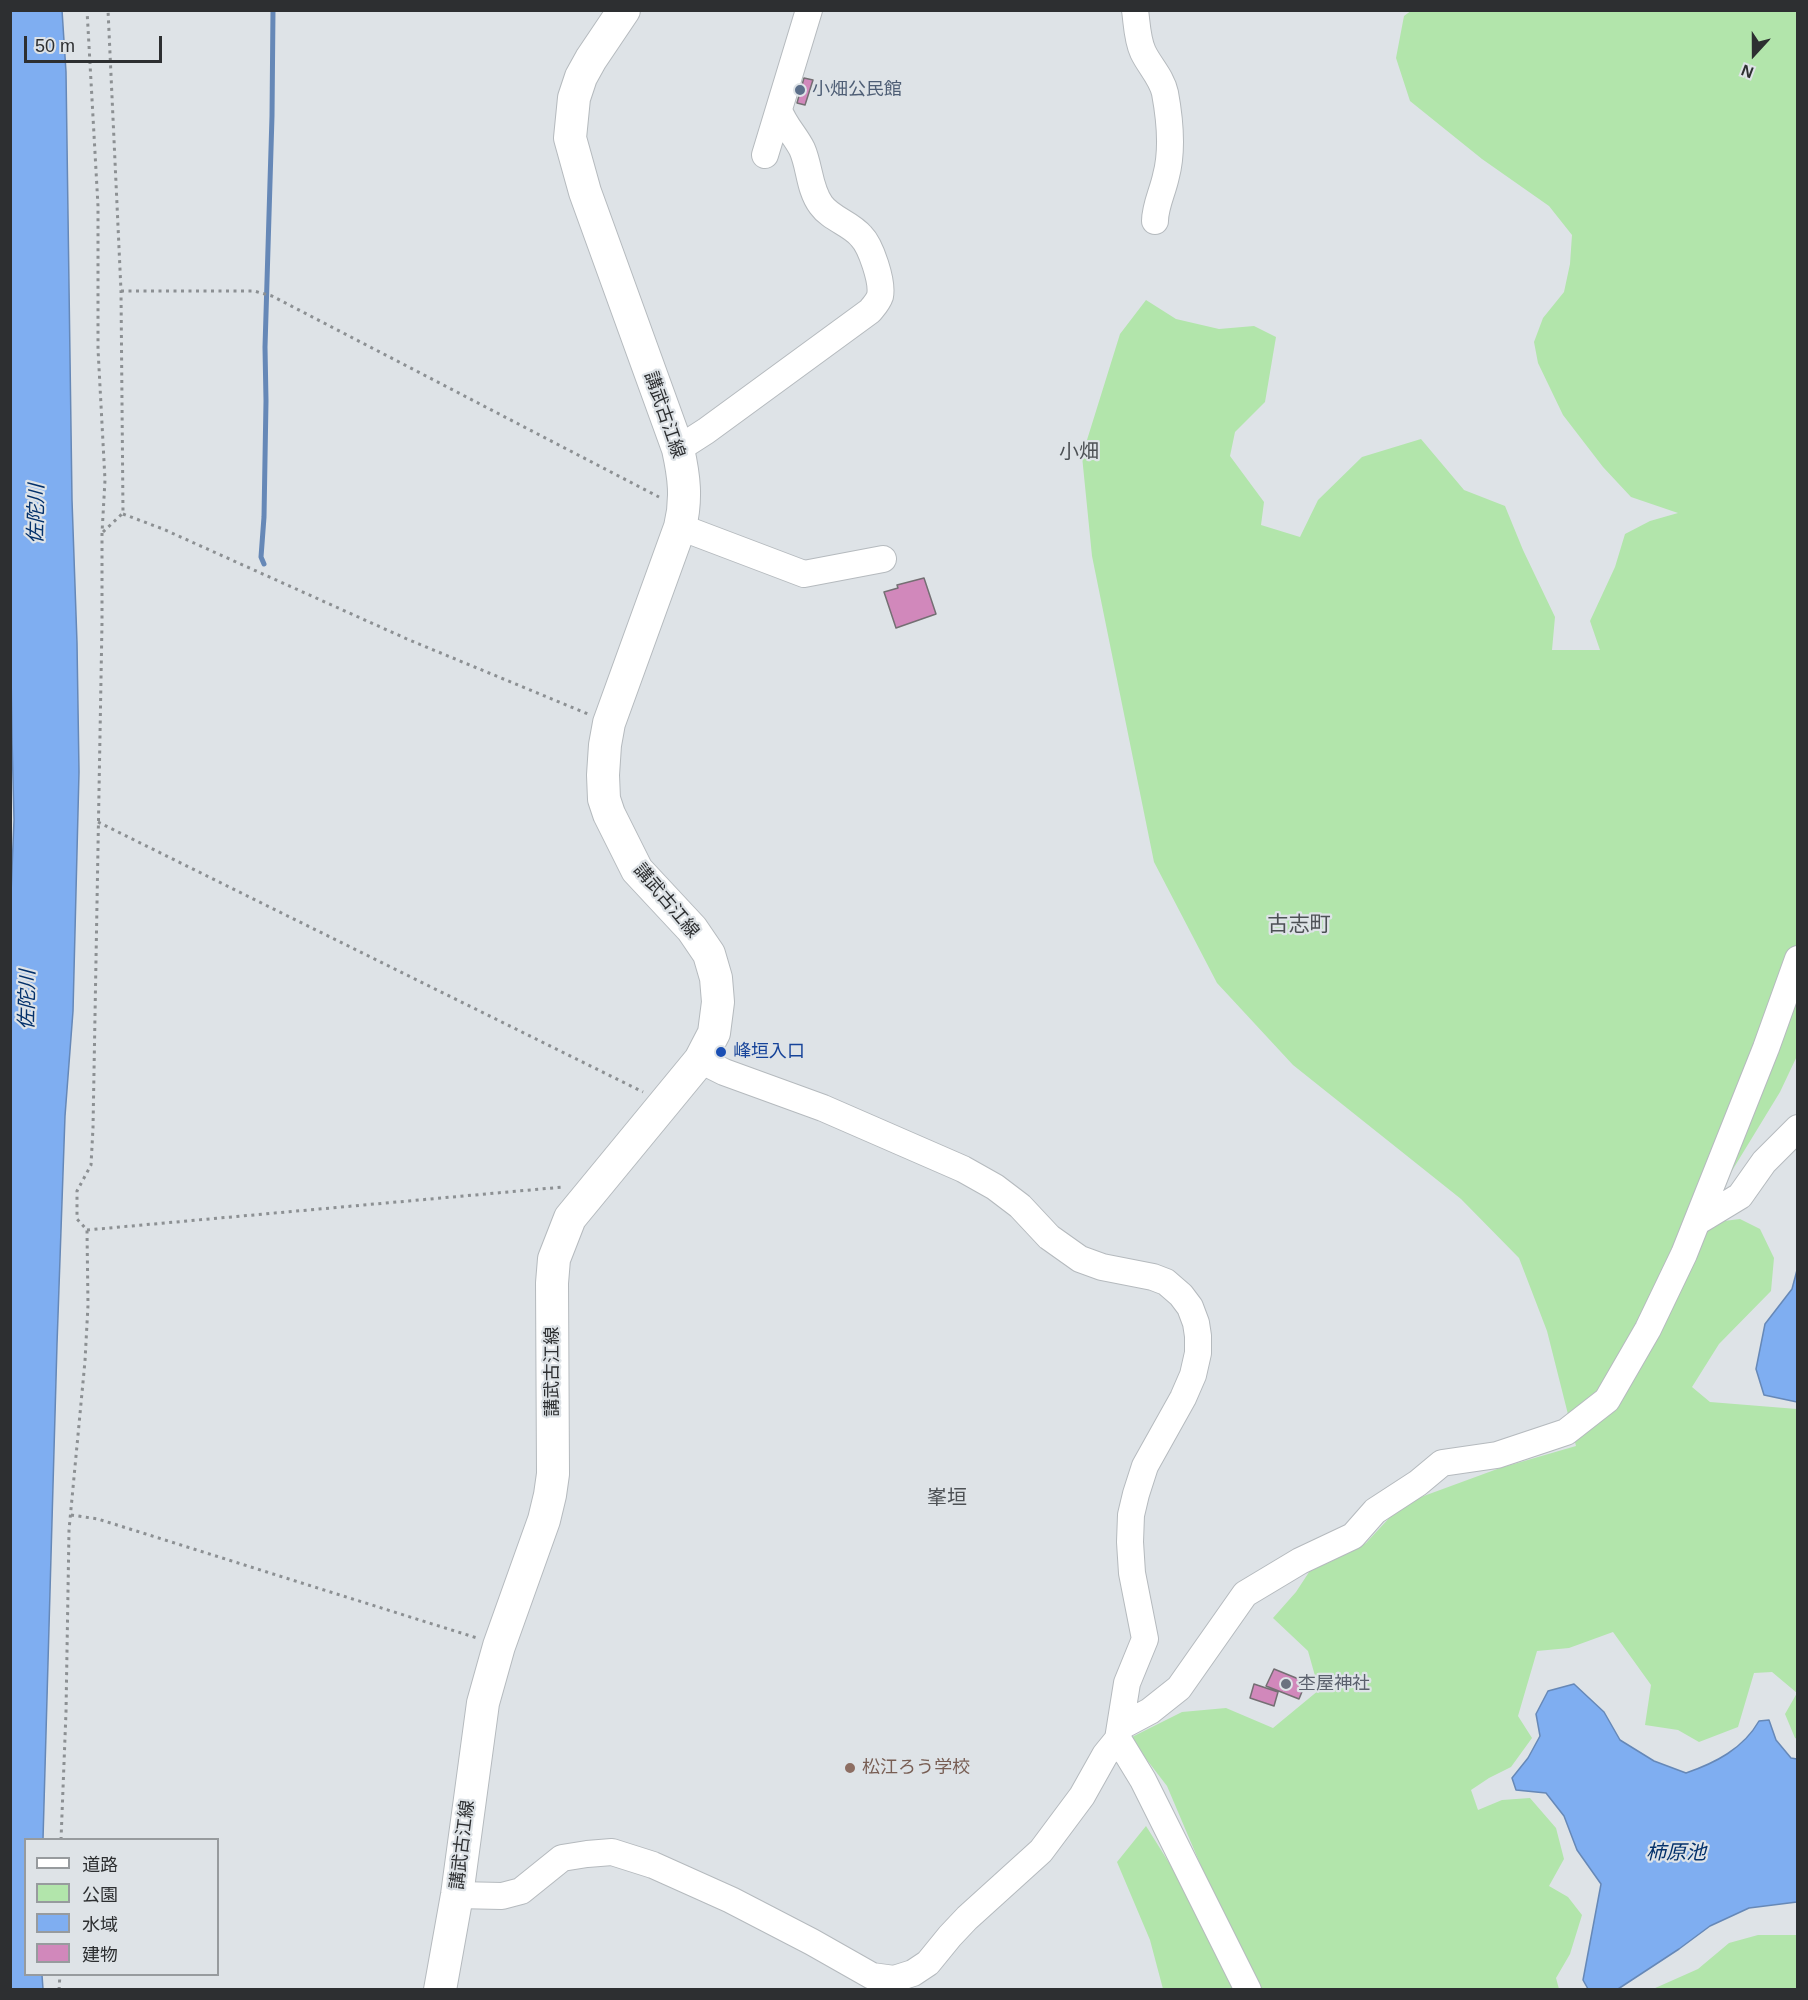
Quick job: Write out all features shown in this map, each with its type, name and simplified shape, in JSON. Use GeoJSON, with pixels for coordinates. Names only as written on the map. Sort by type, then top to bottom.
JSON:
{"type":"FeatureCollection","features":[{"type":"Feature","properties":{"kind":"main road","name":"講武古江線"},"geometry":{"type":"LineString","coordinates":[[440,1989],[457,1895],[483,1703],[499,1646],[544,1520],[550,1495],[553,1474],[552,1282],[554,1259],[570,1218],[700,1060],[714,1034],[718,1002],[716,978],[709,954],[692,929],[637,870],[604,799],[603,775],[609,723],[682,519],[684,475],[678,449],[585,192],[570,138],[574,98],[581,77],[624,10]]}},
{"type":"Feature","properties":{"kind":"street"},"geometry":{"type":"LineString","coordinates":[[765,155],[809,10]]}},
{"type":"Feature","properties":{"kind":"street"},"geometry":{"type":"LineString","coordinates":[[1135,10],[1138,35],[1143,51],[1164,90],[1168,120],[1170,152],[1167,175],[1155,212],[1155,221]]}},
{"type":"Feature","properties":{"kind":"street"},"geometry":{"type":"LineString","coordinates":[[678,449],[870,311],[880,296],[873,255],[868,245],[860,234],[822,206],[812,188],[806,158],[779,110]]}},
{"type":"Feature","properties":{"kind":"street"},"geometry":{"type":"LineString","coordinates":[[682,519],[804,574],[883,559]]}},
{"type":"Feature","properties":{"kind":"street"},"geometry":{"type":"LineString","coordinates":[[457,1895],[502,1896],[521,1891],[562,1858],[612,1852],[653,1865],[731,1900],[872,1976],[894,1979],[914,1973],[928,1963],[967,1918],[1041,1851],[1082,1796],[1119,1733],[1179,1688],[1245,1594],[1300,1561],[1353,1536],[1375,1511],[1418,1483],[1442,1463],[1497,1455],[1566,1432],[1607,1400],[1648,1329],[1684,1254],[1766,1048],[1797,959]]}},
{"type":"Feature","properties":{"kind":"street"},"geometry":{"type":"LineString","coordinates":[[700,1060],[823,1108],[963,1169],[995,1187],[1020,1206],[1049,1237],[1080,1259],[1102,1267],[1153,1277],[1166,1282],[1181,1294],[1190,1307],[1198,1336],[1198,1353],[1193,1375],[1183,1398],[1145,1466],[1131,1515],[1132,1573],[1145,1639],[1127,1683],[1119,1733],[1248,1989]]}},
{"type":"Feature","properties":{"kind":"street"},"geometry":{"type":"LineString","coordinates":[[1697,1222],[1740,1196],[1764,1162],[1797,1128]]}},
{"type":"Feature","properties":{"kind":"path"},"geometry":{"type":"LineString","coordinates":[[61,1838],[71,1515],[86,1361],[87,1230],[77,1219],[77,1191],[91,1165],[93,1128],[102,533],[105,480],[98,349],[98,206],[87,10]]}},
{"type":"Feature","properties":{"kind":"path"},"geometry":{"type":"LineString","coordinates":[[102,533],[123,513],[121,291],[108,10]]}},
{"type":"Feature","properties":{"kind":"path"},"geometry":{"type":"LineString","coordinates":[[121,291],[254,291],[272,296],[682,519]]}},
{"type":"Feature","properties":{"kind":"path"},"geometry":{"type":"LineString","coordinates":[[123,513],[406,639],[609,723]]}},
{"type":"Feature","properties":{"kind":"path"},"geometry":{"type":"LineString","coordinates":[[98,822],[666,1103]]}},
{"type":"Feature","properties":{"kind":"path"},"geometry":{"type":"LineString","coordinates":[[87,1230],[577,1186],[591,1192]]}},
{"type":"Feature","properties":{"kind":"path"},"geometry":{"type":"LineString","coordinates":[[71,1515],[98,1519],[499,1646]]}},
{"type":"Feature","properties":{"kind":"green space"},"geometry":{"type":"Polygon","coordinates":[[[1412,10],[1797,11],[1797,1056],[1780,1092],[1719,1192],[1708,1206],[1724,1221],[1740,1219],[1760,1229],[1774,1258],[1771,1291],[1719,1344],[1692,1387],[1710,1402],[1797,1409],[1797,1693],[1772,1672],[1754,1673],[1738,1727],[1699,1742],[1678,1730],[1645,1725],[1651,1685],[1613,1632],[1569,1648],[1537,1651],[1518,1716],[1532,1738],[1511,1767],[1471,1790],[1478,1810],[1502,1800],[1530,1798],[1556,1828],[1564,1859],[1549,1886],[1568,1897],[1582,1915],[1570,1954],[1556,1978],[1559,1989],[1163,1989],[1150,1940],[1117,1862],[1146,1826],[1178,1877],[1201,1866],[1167,1786],[1130,1738],[1182,1712],[1226,1708],[1273,1728],[1319,1690],[1308,1651],[1273,1618],[1296,1592],[1313,1566],[1366,1543],[1391,1516],[1421,1497],[1500,1468],[1576,1446],[1547,1331],[1519,1258],[1461,1199],[1293,1065],[1217,983],[1154,862],[1092,556],[1082,456],[1120,334],[1146,300],[1176,319],[1219,329],[1254,326],[1276,337],[1265,402],[1235,432],[1230,456],[1264,502],[1261,525],[1300,537],[1318,500],[1362,457],[1421,439],[1464,490],[1505,506],[1555,617],[1552,650],[1600,650],[1590,621],[1615,567],[1625,534],[1650,521],[1678,513],[1631,497],[1603,467],[1563,415],[1538,363],[1534,342],[1543,318],[1564,292],[1570,264],[1572,235],[1549,206],[1482,159],[1410,101],[1396,58],[1404,16],[1412,10]]]}},
{"type":"Feature","properties":{"kind":"green space"},"geometry":{"type":"Polygon","coordinates":[[[1797,1693],[1797,1739],[1785,1714],[1797,1693]]]}},
{"type":"Feature","properties":{"kind":"green space"},"geometry":{"type":"Polygon","coordinates":[[[1758,1935],[1797,1935],[1797,1989],[1653,1989],[1698,1969],[1729,1943],[1758,1935]]]}},
{"type":"Feature","properties":{"kind":"water","name":"佐陀川"},"geometry":{"type":"Polygon","coordinates":[[[62,10],[66,72],[72,500],[79,772],[73,1011],[65,1116],[57,1344],[43,1838],[24,1838],[24,1976],[42,1976],[43,1989],[11,1990],[10,918],[14,820],[10,603],[10,11],[62,10]]]}},
{"type":"Feature","properties":{"kind":"water"},"geometry":{"type":"Polygon","coordinates":[[[1797,1270],[1798,1402],[1764,1395],[1756,1369],[1765,1324],[1792,1289],[1797,1270]]]}},
{"type":"Feature","properties":{"kind":"water","name":"柿原池"},"geometry":{"type":"Polygon","coordinates":[[[1574,1684],[1604,1712],[1620,1740],[1654,1761],[1686,1773],[1727,1754],[1745,1740],[1759,1721],[1769,1720],[1776,1740],[1791,1758],[1797,1759],[1797,1902],[1749,1908],[1710,1926],[1618,1989],[1588,1989],[1583,1980],[1601,1884],[1577,1850],[1564,1816],[1546,1793],[1516,1790],[1512,1778],[1528,1758],[1540,1736],[1536,1714],[1548,1691],[1574,1684]]]}},
{"type":"Feature","properties":{"kind":"building"},"geometry":{"type":"Polygon","coordinates":[[[804,78],[813,80],[805,105],[797,103],[804,78]]]}},
{"type":"Feature","properties":{"kind":"building"},"geometry":{"type":"Polygon","coordinates":[[[924,578],[936,614],[896,628],[884,592],[898,588],[897,585],[924,578]]]}},
{"type":"Feature","properties":{"kind":"building","name":"杢屋神社"},"geometry":{"type":"Polygon","coordinates":[[[1274,1669],[1306,1682],[1299,1699],[1266,1686],[1274,1669]]]}},
{"type":"Feature","properties":{"kind":"building"},"geometry":{"type":"Polygon","coordinates":[[[1254,1684],[1278,1692],[1274,1706],[1250,1698],[1254,1684]]]}},
{"type":"Feature","properties":{"kind":"waterway"},"geometry":{"type":"LineString","coordinates":[[264,564],[261,557],[264,517],[265,347],[273,10]]}},
{"type":"Feature","properties":{"kind":"place","name":"小畑公民館"},"geometry":{"type":"Point","coordinates":[800,90]}},
{"type":"Feature","properties":{"kind":"place","name":"峰垣入口"},"geometry":{"type":"Point","coordinates":[721,1052]}},
{"type":"Feature","properties":{"kind":"place","name":"杢屋神社"},"geometry":{"type":"Point","coordinates":[1286,1684]}},
{"type":"Feature","properties":{"kind":"place","name":"松江ろう学校"},"geometry":{"type":"Point","coordinates":[850,1768]}},
{"type":"Feature","properties":{"kind":"district","name":"小畑"},"geometry":{"type":"Point","coordinates":[1079,452]}},
{"type":"Feature","properties":{"kind":"district","name":"古志町"},"geometry":{"type":"Point","coordinates":[1299,925]}},
{"type":"Feature","properties":{"kind":"district","name":"峯垣"},"geometry":{"type":"Point","coordinates":[947,1498]}}]}
